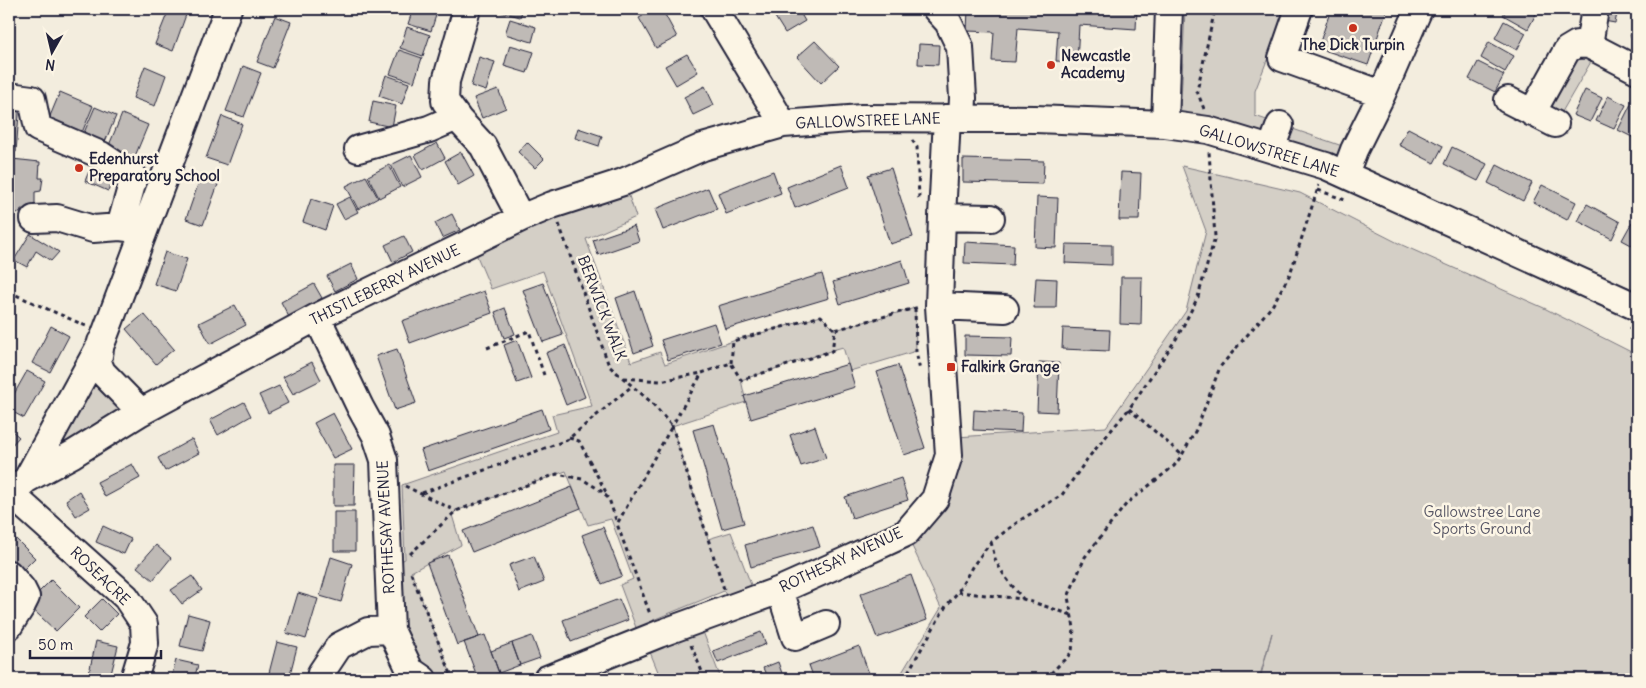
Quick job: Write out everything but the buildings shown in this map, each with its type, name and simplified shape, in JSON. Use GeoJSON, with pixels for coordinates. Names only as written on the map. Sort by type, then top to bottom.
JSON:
{"type":"FeatureCollection","features":[{"type":"Feature","properties":{"kind":"street"},"geometry":{"type":"LineString","coordinates":[[141,412],[102,372],[98,362],[103,338],[132,228],[228,9]]}},
{"type":"Feature","properties":{"kind":"street"},"geometry":{"type":"LineString","coordinates":[[467,9],[446,81],[445,101],[483,146],[521,218]]}},
{"type":"Feature","properties":{"kind":"street"},"geometry":{"type":"LineString","coordinates":[[714,9],[783,124]]}},
{"type":"Feature","properties":{"kind":"street","name":"ROTHESAY AVENUE"},"geometry":{"type":"LineString","coordinates":[[547,679],[659,634],[780,590],[843,562],[906,532],[935,499],[949,455],[939,303],[942,217],[955,118],[963,98],[960,47],[948,22],[936,9]]}},
{"type":"Feature","properties":{"kind":"street"},"geometry":{"type":"LineString","coordinates":[[1165,124],[1169,9]]}},
{"type":"Feature","properties":{"kind":"street"},"geometry":{"type":"LineString","coordinates":[[1299,9],[1282,58],[1382,94]]}},
{"type":"Feature","properties":{"kind":"street"},"geometry":{"type":"LineString","coordinates":[[1335,170],[1354,150],[1382,94],[1419,9]]}},
{"type":"Feature","properties":{"kind":"street"},"geometry":{"type":"LineString","coordinates":[[1589,45],[1595,9]]}},
{"type":"Feature","properties":{"kind":"street"},"geometry":{"type":"LineString","coordinates":[[1508,100],[1544,118],[1567,50],[1577,44],[1589,45],[1637,70]]}},
{"type":"Feature","properties":{"kind":"street"},"geometry":{"type":"LineString","coordinates":[[9,96],[32,99],[38,128],[102,155],[134,177],[132,228]]}},
{"type":"Feature","properties":{"kind":"street"},"geometry":{"type":"LineString","coordinates":[[358,150],[429,129],[457,117]]}},
{"type":"Feature","properties":{"kind":"street","name":"GALLOWSTREE LANE"},"geometry":{"type":"LineString","coordinates":[[783,124],[862,118],[955,118],[1165,124],[1208,130],[1335,170],[1637,307]]}},
{"type":"Feature","properties":{"kind":"street","name":"THISTLEBERRY AVENUE"},"geometry":{"type":"LineString","coordinates":[[15,489],[141,412],[317,317],[521,218],[552,205],[623,182],[703,147],[783,124]]}},
{"type":"Feature","properties":{"kind":"street"},"geometry":{"type":"LineString","coordinates":[[1271,149],[1280,125]]}},
{"type":"Feature","properties":{"kind":"street"},"geometry":{"type":"LineString","coordinates":[[942,217],[991,218]]}},
{"type":"Feature","properties":{"kind":"street"},"geometry":{"type":"LineString","coordinates":[[34,219],[57,218],[93,229],[132,228]]}},
{"type":"Feature","properties":{"kind":"street"},"geometry":{"type":"LineString","coordinates":[[939,303],[1005,309]]}},
{"type":"Feature","properties":{"kind":"street","name":"ROTHESAY AVENUE"},"geometry":{"type":"LineString","coordinates":[[317,317],[376,436],[384,460],[384,481],[400,570],[391,630],[410,670],[423,679]]}},
{"type":"Feature","properties":{"kind":"street"},"geometry":{"type":"LineString","coordinates":[[15,489],[103,338]]}},
{"type":"Feature","properties":{"kind":"street","name":"ROSEACRE"},"geometry":{"type":"LineString","coordinates":[[15,489],[126,597],[144,624],[145,643],[134,679]]}},
{"type":"Feature","properties":{"kind":"street"},"geometry":{"type":"LineString","coordinates":[[9,574],[22,589],[26,597],[22,607],[9,626]]}},
{"type":"Feature","properties":{"kind":"street"},"geometry":{"type":"LineString","coordinates":[[780,590],[795,637],[826,624]]}},
{"type":"Feature","properties":{"kind":"street"},"geometry":{"type":"LineString","coordinates":[[320,679],[321,673],[339,646],[368,631],[391,630]]}},
{"type":"Feature","properties":{"kind":"path"},"geometry":{"type":"LineString","coordinates":[[904,679],[946,606],[958,592],[972,568],[991,542],[1022,519],[1062,495],[1088,458],[1129,409],[1178,336],[1198,297],[1215,237],[1208,130],[1209,120],[1197,91],[1215,9]]}},
{"type":"Feature","properties":{"kind":"path"},"geometry":{"type":"LineString","coordinates":[[1045,679],[1072,652],[1074,628],[1068,597],[1085,557],[1127,503],[1174,466],[1182,455],[1197,428],[1220,367],[1272,306],[1290,274],[1335,170]]}},
{"type":"Feature","properties":{"kind":"path","name":"BERWICK WALK"},"geometry":{"type":"LineString","coordinates":[[552,205],[609,366],[651,402],[672,426],[724,591],[731,607]]}},
{"type":"Feature","properties":{"kind":"path"},"geometry":{"type":"LineString","coordinates":[[9,292],[103,338]]}},
{"type":"Feature","properties":{"kind":"path"},"geometry":{"type":"LineString","coordinates":[[835,330],[939,303]]}},
{"type":"Feature","properties":{"kind":"path"},"geometry":{"type":"LineString","coordinates":[[821,316],[835,330],[832,351],[741,380],[731,363],[733,341],[821,316]]}},
{"type":"Feature","properties":{"kind":"path"},"geometry":{"type":"LineString","coordinates":[[487,348],[529,331],[544,375]]}},
{"type":"Feature","properties":{"kind":"path"},"geometry":{"type":"LineString","coordinates":[[623,378],[660,381],[702,373],[731,363]]}},
{"type":"Feature","properties":{"kind":"path"},"geometry":{"type":"LineString","coordinates":[[617,524],[702,373]]}},
{"type":"Feature","properties":{"kind":"path"},"geometry":{"type":"LineString","coordinates":[[422,493],[567,440],[632,386]]}},
{"type":"Feature","properties":{"kind":"path"},"geometry":{"type":"LineString","coordinates":[[1129,409],[1182,455]]}},
{"type":"Feature","properties":{"kind":"path"},"geometry":{"type":"LineString","coordinates":[[569,438],[579,441],[609,499],[652,620],[659,634]]}},
{"type":"Feature","properties":{"kind":"path"},"geometry":{"type":"LineString","coordinates":[[453,679],[400,570],[405,559],[456,511],[557,474],[582,479],[600,490],[609,499]]}},
{"type":"Feature","properties":{"kind":"path"},"geometry":{"type":"LineString","coordinates":[[384,481],[402,485],[422,493],[456,511]]}},
{"type":"Feature","properties":{"kind":"path"},"geometry":{"type":"LineString","coordinates":[[991,542],[996,562],[1023,599]]}},
{"type":"Feature","properties":{"kind":"path"},"geometry":{"type":"LineString","coordinates":[[958,592],[1023,599],[1072,615]]}},
{"type":"Feature","properties":{"kind":"path"},"geometry":{"type":"LineString","coordinates":[[684,626],[705,679]]}},
{"type":"Feature","properties":{"kind":"green space"},"geometry":{"type":"Polygon","coordinates":[[[1185,9],[1287,9],[1255,91],[1255,116],[1354,150],[1345,174],[1180,126],[1185,9]]]}},
{"type":"Feature","properties":{"kind":"green space"},"geometry":{"type":"Polygon","coordinates":[[[1579,58],[1592,60],[1555,124],[1537,115],[1571,61],[1579,58]]]}},
{"type":"Feature","properties":{"kind":"green space","name":"Gallowstree Lane Sports Ground"},"geometry":{"type":"Polygon","coordinates":[[[1182,166],[1300,193],[1402,245],[1544,308],[1637,355],[1637,679],[1260,679],[1272,633],[1259,679],[898,679],[941,608],[911,544],[945,505],[954,484],[957,437],[1106,427],[1186,311],[1206,231],[1182,166]]]}},
{"type":"Feature","properties":{"kind":"green space"},"geometry":{"type":"Polygon","coordinates":[[[605,187],[629,196],[636,217],[586,239],[631,362],[660,352],[665,364],[733,341],[821,316],[835,330],[915,308],[916,351],[850,371],[843,347],[836,349],[741,380],[746,402],[672,426],[708,539],[731,532],[756,598],[731,607],[724,591],[653,620],[659,634],[641,641],[620,585],[633,579],[611,519],[588,525],[566,471],[456,511],[452,515],[461,545],[411,572],[453,679],[423,679],[410,670],[389,567],[405,559],[402,485],[557,432],[552,415],[592,406],[543,271],[491,289],[471,242],[605,187]]]}},
{"type":"Feature","properties":{"kind":"green space"},"geometry":{"type":"Polygon","coordinates":[[[98,362],[141,412],[27,479],[98,362]]]}},
{"type":"Feature","properties":{"kind":"green space"},"geometry":{"type":"Polygon","coordinates":[[[702,629],[721,679],[661,679],[650,652],[702,629]]]}},
{"type":"Feature","properties":{"kind":"place","name":"The Dick Turpin"},"geometry":{"type":"Point","coordinates":[1353,28]}},
{"type":"Feature","properties":{"kind":"place","name":"Newcastle Academy"},"geometry":{"type":"Point","coordinates":[1051,65]}},
{"type":"Feature","properties":{"kind":"place","name":"Edenhurst Preparatory School"},"geometry":{"type":"Point","coordinates":[79,168]}},
{"type":"Feature","properties":{"kind":"place","name":"Falkirk Grange"},"geometry":{"type":"Point","coordinates":[951,367]}}]}
